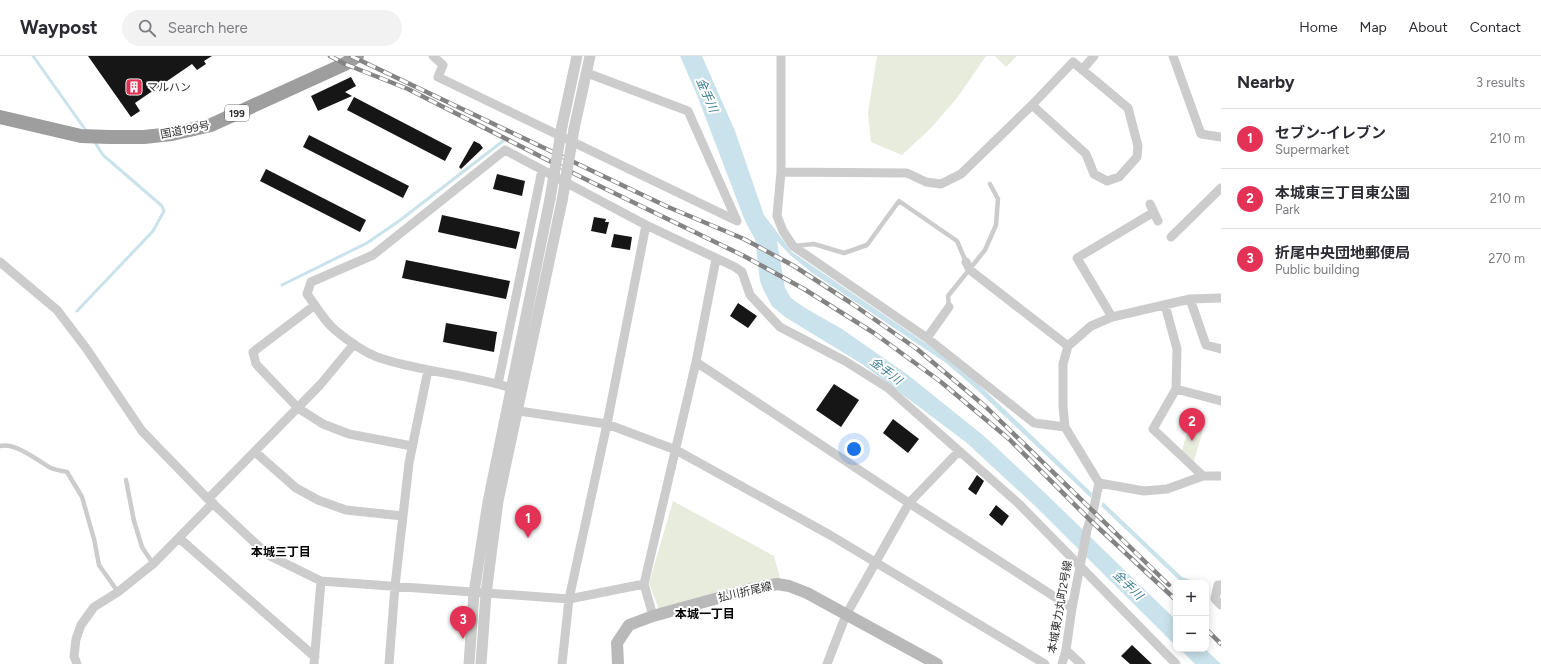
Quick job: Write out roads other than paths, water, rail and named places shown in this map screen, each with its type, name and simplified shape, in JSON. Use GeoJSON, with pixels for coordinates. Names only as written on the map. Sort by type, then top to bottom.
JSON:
{"type":"FeatureCollection","features":[{"type":"Feature","properties":{"kind":"highway","name":"国道199号"},"geometry":{"type":"LineString","coordinates":[[0,116],[82,136],[109,138],[144,137],[172,134],[211,125],[345,64],[357,56]]}},
{"type":"Feature","properties":{"kind":"main road","name":"払川折尾線"},"geometry":{"type":"LineString","coordinates":[[618,664],[617,643],[629,624],[751,589],[777,584],[789,586],[806,593],[937,664]]}},
{"type":"Feature","properties":{"kind":"street"},"geometry":{"type":"LineString","coordinates":[[433,56],[443,65],[438,77],[737,221],[688,111],[587,73]]}},
{"type":"Feature","properties":{"kind":"street"},"geometry":{"type":"LineString","coordinates":[[481,664],[486,594],[512,410],[511,388],[550,199],[562,126],[577,56]]}},
{"type":"Feature","properties":{"kind":"street"},"geometry":{"type":"LineString","coordinates":[[469,664],[474,593],[488,502],[512,410],[562,201],[574,129],[590,56]]}},
{"type":"Feature","properties":{"kind":"street"},"geometry":{"type":"LineString","coordinates":[[781,56],[781,172],[777,216],[783,231],[793,246],[927,338],[1034,423],[1065,427]]}},
{"type":"Feature","properties":{"kind":"street"},"geometry":{"type":"LineString","coordinates":[[1082,70],[1094,56]]}},
{"type":"Feature","properties":{"kind":"street"},"geometry":{"type":"LineString","coordinates":[[1173,56],[1201,134],[1221,137]]}},
{"type":"Feature","properties":{"kind":"street"},"geometry":{"type":"LineString","coordinates":[[781,172],[907,173],[926,182],[941,184],[961,174],[1073,62],[1128,108],[1138,146],[1137,157],[1119,177],[1108,180],[1094,174],[1086,154],[1032,104]]}},
{"type":"Feature","properties":{"kind":"street"},"geometry":{"type":"LineString","coordinates":[[511,388],[428,370],[376,356],[354,344],[334,329],[307,294],[311,282],[373,255],[505,150],[646,225],[735,267],[742,272],[750,295],[780,327],[845,361],[888,388],[1019,504],[1176,664]]}},
{"type":"Feature","properties":{"kind":"street"},"geometry":{"type":"LineString","coordinates":[[498,384],[542,170]]}},
{"type":"Feature","properties":{"kind":"street"},"geometry":{"type":"LineString","coordinates":[[1171,237],[1221,188]]}},
{"type":"Feature","properties":{"kind":"street"},"geometry":{"type":"LineString","coordinates":[[1112,317],[1077,258],[1152,208],[1158,221]]}},
{"type":"Feature","properties":{"kind":"street"},"geometry":{"type":"LineString","coordinates":[[562,664],[569,599],[607,424],[646,225]]}},
{"type":"Feature","properties":{"kind":"street"},"geometry":{"type":"LineString","coordinates":[[653,616],[644,584],[696,362],[716,259]]}},
{"type":"Feature","properties":{"kind":"street"},"geometry":{"type":"LineString","coordinates":[[0,262],[57,310],[86,348],[142,431],[211,501],[268,555],[322,581],[486,594],[569,599],[644,584]]}},
{"type":"Feature","properties":{"kind":"street"},"geometry":{"type":"LineString","coordinates":[[968,266],[1068,346]]}},
{"type":"Feature","properties":{"kind":"street"},"geometry":{"type":"LineString","coordinates":[[1221,298],[1190,299],[1112,317],[1091,326],[1068,346],[1063,364],[1062,406],[1065,427],[1099,483],[1144,492],[1167,489],[1203,476],[1221,476]]}},
{"type":"Feature","properties":{"kind":"street"},"geometry":{"type":"LineString","coordinates":[[1190,299],[1206,344],[1221,349]]}},
{"type":"Feature","properties":{"kind":"street"},"geometry":{"type":"LineString","coordinates":[[315,305],[253,352],[256,364],[298,408],[323,424],[349,434],[412,446]]}},
{"type":"Feature","properties":{"kind":"street"},"geometry":{"type":"LineString","coordinates":[[1165,305],[1177,349],[1176,390],[1153,429],[1203,476]]}},
{"type":"Feature","properties":{"kind":"street"},"geometry":{"type":"LineString","coordinates":[[927,338],[949,307]]}},
{"type":"Feature","properties":{"kind":"street"},"geometry":{"type":"LineString","coordinates":[[77,664],[74,656],[76,639],[81,625],[94,607],[118,592],[154,564],[255,452],[320,386],[354,344]]}},
{"type":"Feature","properties":{"kind":"street"},"geometry":{"type":"LineString","coordinates":[[696,362],[909,504],[1072,608]]}},
{"type":"Feature","properties":{"kind":"street"},"geometry":{"type":"LineString","coordinates":[[389,664],[395,586],[409,463],[428,370]]}},
{"type":"Feature","properties":{"kind":"street"},"geometry":{"type":"LineString","coordinates":[[1176,390],[1221,401]]}},
{"type":"Feature","properties":{"kind":"street"},"geometry":{"type":"LineString","coordinates":[[512,410],[607,424],[676,450],[830,535],[1045,664]]}},
{"type":"Feature","properties":{"kind":"street"},"geometry":{"type":"LineString","coordinates":[[827,664],[846,615],[909,504],[959,451]]}},
{"type":"Feature","properties":{"kind":"street"},"geometry":{"type":"LineString","coordinates":[[255,452],[296,488],[318,500],[346,510],[403,516]]}},
{"type":"Feature","properties":{"kind":"street","name":"本城東力丸町2号線"},"geometry":{"type":"LineString","coordinates":[[1062,664],[1066,650],[1082,554],[1099,483]]}},
{"type":"Feature","properties":{"kind":"street"},"geometry":{"type":"LineString","coordinates":[[179,538],[314,661]]}},
{"type":"Feature","properties":{"kind":"street"},"geometry":{"type":"LineString","coordinates":[[314,661],[322,581]]}},
{"type":"Feature","properties":{"kind":"street"},"geometry":{"type":"LineString","coordinates":[[1221,585],[1218,586],[1215,599],[1221,605]]}},
{"type":"Feature","properties":{"kind":"street"},"geometry":{"type":"LineString","coordinates":[[1066,650],[1081,664]]}},
{"type":"Feature","properties":{"kind":"lane"},"geometry":{"type":"LineString","coordinates":[[949,307],[948,296],[968,266],[985,250],[996,225],[998,199],[990,184]]}},
{"type":"Feature","properties":{"kind":"lane"},"geometry":{"type":"LineString","coordinates":[[793,246],[814,244],[844,253],[867,245],[899,201],[957,241],[968,266]]}},
{"type":"Feature","properties":{"kind":"lane"},"geometry":{"type":"LineString","coordinates":[[0,446],[4,445],[19,449],[53,469],[67,472],[82,497],[94,539],[99,565],[118,592]]}},
{"type":"Feature","properties":{"kind":"lane"},"geometry":{"type":"LineString","coordinates":[[126,480],[134,521],[142,547],[154,564]]}},
{"type":"Feature","properties":{"kind":"water","name":"金手川"},"geometry":{"type":"Polygon","coordinates":[[[680,56],[702,56],[735,131],[764,215],[792,252],[943,355],[975,381],[1092,493],[1091,498],[974,387],[946,363],[811,272],[790,255],[777,241],[785,288],[791,298],[805,308],[842,329],[908,375],[984,436],[1173,617],[1173,643],[1033,504],[967,443],[862,364],[785,317],[772,306],[760,281],[755,239],[745,221],[697,95],[680,56]]]}},
{"type":"Feature","properties":{"kind":"water"},"geometry":{"type":"Polygon","coordinates":[[[1103,502],[1182,577],[1190,580],[1179,580],[1101,506],[1103,502]]]}},
{"type":"Feature","properties":{"kind":"water"},"geometry":{"type":"Polygon","coordinates":[[[1183,652],[1208,652],[1221,664],[1195,664],[1183,652]]]}},
{"type":"Feature","properties":{"kind":"waterway"},"geometry":{"type":"LineString","coordinates":[[33,56],[87,132]]}},
{"type":"Feature","properties":{"kind":"waterway"},"geometry":{"type":"LineString","coordinates":[[77,311],[153,231],[164,211],[162,206],[103,155],[94,141]]}},
{"type":"Feature","properties":{"kind":"waterway"},"geometry":{"type":"LineString","coordinates":[[282,285],[367,243],[399,221],[503,141]]}},
{"type":"Feature","properties":{"kind":"railway"},"geometry":{"type":"LineString","coordinates":[[330,56],[345,64],[408,89],[581,177],[744,256],[804,289],[874,333],[941,382],[1009,439],[1090,520],[1173,597]]}},
{"type":"Feature","properties":{"kind":"railway"},"geometry":{"type":"LineString","coordinates":[[351,56],[668,207],[744,239],[794,266],[851,303],[917,349],[986,407],[1169,585]]}},
{"type":"Feature","properties":{"kind":"railway"},"geometry":{"type":"LineString","coordinates":[[1209,632],[1221,644]]}},
{"type":"Feature","properties":{"kind":"place","name":"マルハン"},"geometry":{"type":"Point","coordinates":[134,87]}},
{"type":"Feature","properties":{"kind":"place","name":"本城東三丁目東公園"},"geometry":{"type":"Point","coordinates":[1192,441]}},
{"type":"Feature","properties":{"kind":"place","name":"セブン-イレブン"},"geometry":{"type":"Point","coordinates":[528,538]}},
{"type":"Feature","properties":{"kind":"place","name":"折尾中央団地郵便局"},"geometry":{"type":"Point","coordinates":[463,639]}},
{"type":"Feature","properties":{"kind":"district","name":"本城三丁目"},"geometry":{"type":"Point","coordinates":[281,552]}},
{"type":"Feature","properties":{"kind":"district","name":"本城一丁目"},"geometry":{"type":"Point","coordinates":[705,614]}}]}
